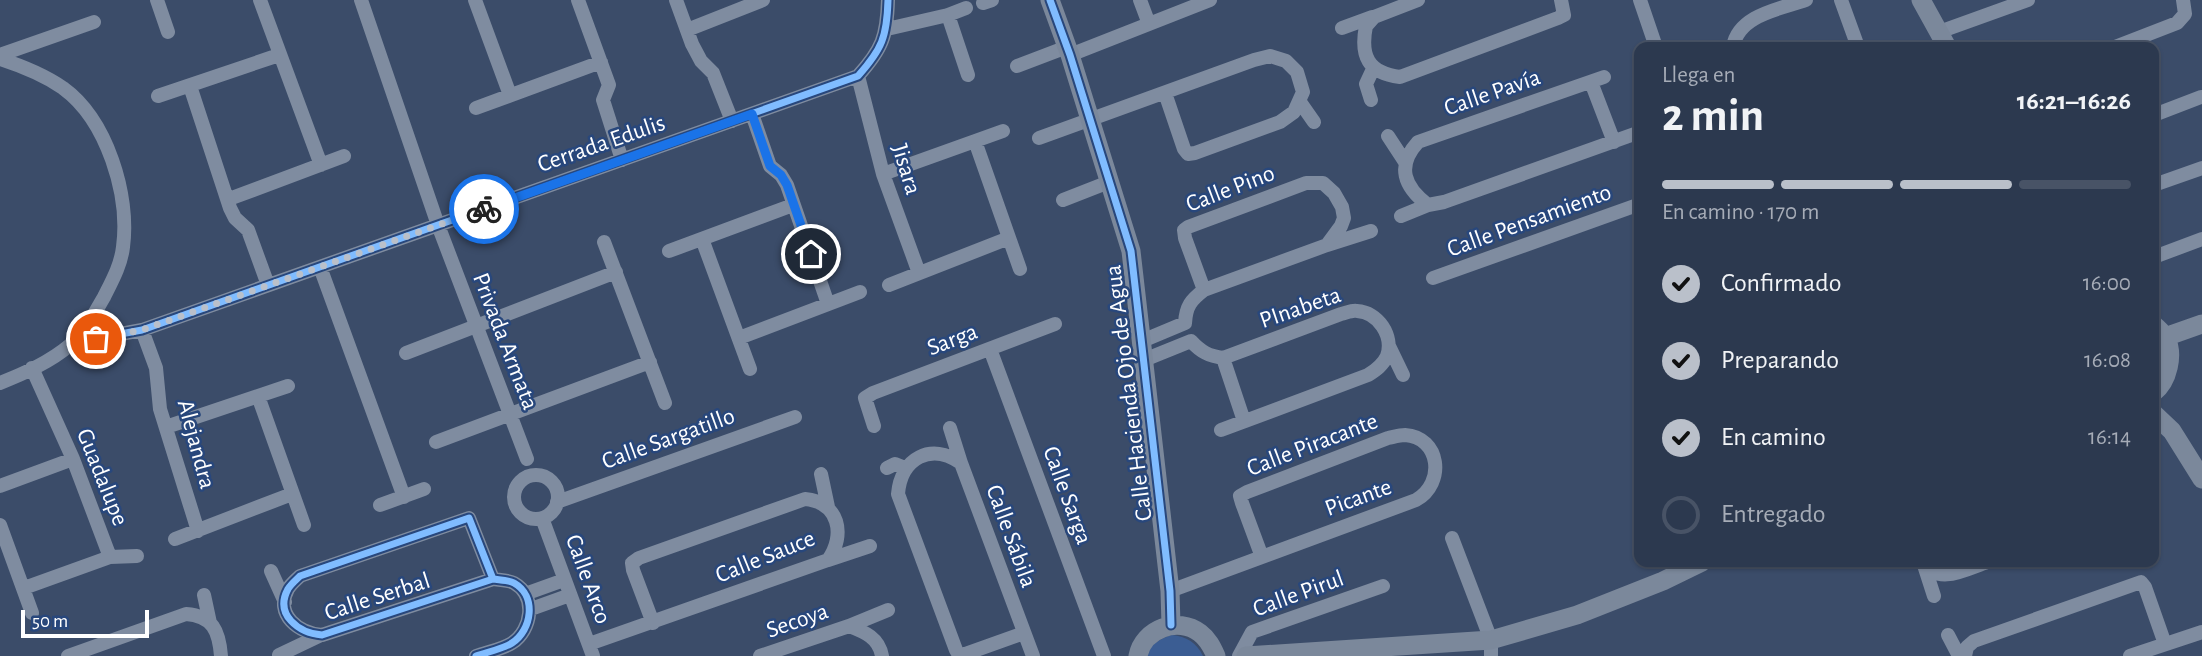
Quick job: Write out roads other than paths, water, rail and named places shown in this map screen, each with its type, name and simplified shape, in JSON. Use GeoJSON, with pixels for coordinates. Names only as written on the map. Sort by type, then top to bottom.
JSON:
{"type":"FeatureCollection","features":[{"type":"Feature","properties":{"kind":"street"},"geometry":{"type":"LineString","coordinates":[[157,0],[168,32]]}},
{"type":"Feature","properties":{"kind":"street"},"geometry":{"type":"LineString","coordinates":[[260,0],[321,165]]}},
{"type":"Feature","properties":{"kind":"street","name":"Privada Armata"},"geometry":{"type":"LineString","coordinates":[[361,0],[438,225],[527,459]]}},
{"type":"Feature","properties":{"kind":"street"},"geometry":{"type":"LineString","coordinates":[[475,0],[510,95]]}},
{"type":"Feature","properties":{"kind":"street"},"geometry":{"type":"LineString","coordinates":[[578,0],[609,85],[603,100],[622,160]]}},
{"type":"Feature","properties":{"kind":"street"},"geometry":{"type":"LineString","coordinates":[[676,0],[701,61],[713,73],[732,121]]}},
{"type":"Feature","properties":{"kind":"street"},"geometry":{"type":"LineString","coordinates":[[687,30],[762,0]]}},
{"type":"Feature","properties":{"kind":"street"},"geometry":{"type":"LineString","coordinates":[[858,76],[877,55],[887,29],[888,0]]}},
{"type":"Feature","properties":{"kind":"street","name":"Calle Hacienda Ojo de Agua"},"geometry":{"type":"LineString","coordinates":[[1050,0],[1131,251],[1170,591],[1171,625]]}},
{"type":"Feature","properties":{"kind":"street"},"geometry":{"type":"LineString","coordinates":[[1140,0],[1149,24]]}},
{"type":"Feature","properties":{"kind":"street"},"geometry":{"type":"LineString","coordinates":[[1017,66],[1149,24],[1210,0]]}},
{"type":"Feature","properties":{"kind":"street"},"geometry":{"type":"LineString","coordinates":[[1342,28],[1418,0]]}},
{"type":"Feature","properties":{"kind":"street"},"geometry":{"type":"LineString","coordinates":[[1374,17],[1366,26],[1363,37],[1365,52],[1373,69],[1400,77],[1558,18],[1564,15],[1561,0]]}},
{"type":"Feature","properties":{"kind":"street"},"geometry":{"type":"LineString","coordinates":[[1640,0],[1654,42]]}},
{"type":"Feature","properties":{"kind":"street"},"geometry":{"type":"LineString","coordinates":[[1735,42],[1739,30],[1747,23],[1806,0]]}},
{"type":"Feature","properties":{"kind":"street"},"geometry":{"type":"LineString","coordinates":[[1841,0],[1856,42]]}},
{"type":"Feature","properties":{"kind":"street"},"geometry":{"type":"LineString","coordinates":[[1921,0],[1943,42]]}},
{"type":"Feature","properties":{"kind":"street"},"geometry":{"type":"LineString","coordinates":[[1946,42],[2028,0]]}},
{"type":"Feature","properties":{"kind":"street"},"geometry":{"type":"LineString","coordinates":[[2128,42],[2177,23],[2185,14],[2183,0]]}},
{"type":"Feature","properties":{"kind":"street"},"geometry":{"type":"LineString","coordinates":[[887,29],[948,15],[966,8]]}},
{"type":"Feature","properties":{"kind":"street"},"geometry":{"type":"LineString","coordinates":[[948,15],[968,75]]}},
{"type":"Feature","properties":{"kind":"street"},"geometry":{"type":"LineString","coordinates":[[0,57],[94,22]]}},
{"type":"Feature","properties":{"kind":"street"},"geometry":{"type":"LineString","coordinates":[[158,96],[190,86],[276,48]]}},
{"type":"Feature","properties":{"kind":"street"},"geometry":{"type":"LineString","coordinates":[[0,57],[65,90],[87,114],[113,160],[125,218],[123,248],[116,273],[90,322],[72,343],[50,359],[0,383]]}},
{"type":"Feature","properties":{"kind":"street"},"geometry":{"type":"LineString","coordinates":[[1039,138],[1254,60],[1270,57],[1286,61],[1297,72],[1303,92],[1294,112],[1280,122],[1195,153],[1188,153],[1184,149],[1165,93]]}},
{"type":"Feature","properties":{"kind":"street"},"geometry":{"type":"LineString","coordinates":[[476,108],[601,62]]}},
{"type":"Feature","properties":{"kind":"street"},"geometry":{"type":"LineString","coordinates":[[1371,100],[1366,84],[1373,69]]}},
{"type":"Feature","properties":{"kind":"street","name":"Cerrada Edulis"},"geometry":{"type":"LineString","coordinates":[[72,343],[142,330],[858,76]]}},
{"type":"Feature","properties":{"kind":"street","name":"Jisara"},"geometry":{"type":"LineString","coordinates":[[858,76],[883,174],[919,273]]}},
{"type":"Feature","properties":{"kind":"street","name":"Calle Pavía"},"geometry":{"type":"LineString","coordinates":[[1405,162],[1409,151],[1418,142],[1598,80],[1614,142]]}},
{"type":"Feature","properties":{"kind":"street"},"geometry":{"type":"LineString","coordinates":[[190,86],[235,218],[248,230],[268,285]]}},
{"type":"Feature","properties":{"kind":"street"},"geometry":{"type":"LineString","coordinates":[[2159,113],[2200,93]]}},
{"type":"Feature","properties":{"kind":"street"},"geometry":{"type":"LineString","coordinates":[[1300,102],[1314,122]]}},
{"type":"Feature","properties":{"kind":"street"},"geometry":{"type":"LineString","coordinates":[[752,114],[770,166],[781,175],[828,304]]}},
{"type":"Feature","properties":{"kind":"street"},"geometry":{"type":"LineString","coordinates":[[883,174],[1003,131]]}},
{"type":"Feature","properties":{"kind":"street"},"geometry":{"type":"LineString","coordinates":[[1401,216],[1634,134]]}},
{"type":"Feature","properties":{"kind":"street"},"geometry":{"type":"LineString","coordinates":[[1388,136],[1405,162],[1406,180],[1417,196],[1428,205]]}},
{"type":"Feature","properties":{"kind":"street"},"geometry":{"type":"LineString","coordinates":[[975,141],[1020,269]]}},
{"type":"Feature","properties":{"kind":"street"},"geometry":{"type":"LineString","coordinates":[[229,199],[344,156]]}},
{"type":"Feature","properties":{"kind":"street"},"geometry":{"type":"LineString","coordinates":[[2159,183],[2202,168]]}},
{"type":"Feature","properties":{"kind":"street"},"geometry":{"type":"LineString","coordinates":[[1063,200],[1109,182]]}},
{"type":"Feature","properties":{"kind":"street","name":"Calle Pino"},"geometry":{"type":"LineString","coordinates":[[1204,290],[1185,239],[1184,230],[1188,226],[1306,183],[1323,183],[1334,193],[1345,218],[1327,245]]}},
{"type":"Feature","properties":{"kind":"street"},"geometry":{"type":"LineString","coordinates":[[670,251],[793,205]]}},
{"type":"Feature","properties":{"kind":"street","name":"Calle Pensamiento"},"geometry":{"type":"LineString","coordinates":[[1433,278],[1634,206]]}},
{"type":"Feature","properties":{"kind":"street"},"geometry":{"type":"LineString","coordinates":[[1143,350],[1185,323],[1190,300],[1204,290],[1371,231]]}},
{"type":"Feature","properties":{"kind":"street"},"geometry":{"type":"LineString","coordinates":[[889,285],[1009,238]]}},
{"type":"Feature","properties":{"kind":"street"},"geometry":{"type":"LineString","coordinates":[[702,239],[751,369]]}},
{"type":"Feature","properties":{"kind":"street"},"geometry":{"type":"LineString","coordinates":[[2159,255],[2202,239]]}},
{"type":"Feature","properties":{"kind":"street"},"geometry":{"type":"LineString","coordinates":[[604,242],[665,403]]}},
{"type":"Feature","properties":{"kind":"street"},"geometry":{"type":"LineString","coordinates":[[320,267],[404,497]]}},
{"type":"Feature","properties":{"kind":"street"},"geometry":{"type":"LineString","coordinates":[[406,353],[615,272]]}},
{"type":"Feature","properties":{"kind":"street"},"geometry":{"type":"LineString","coordinates":[[739,338],[859,292]]}},
{"type":"Feature","properties":{"kind":"street","name":"PInabeta"},"geometry":{"type":"LineString","coordinates":[[1223,358],[1341,314],[1357,311],[1373,315],[1387,338]]}},
{"type":"Feature","properties":{"kind":"street","name":"Sarga"},"geometry":{"type":"LineString","coordinates":[[874,426],[866,398],[1055,324]]}},
{"type":"Feature","properties":{"kind":"street"},"geometry":{"type":"LineString","coordinates":[[2159,388],[2168,371],[2169,350],[2160,331],[2202,324]]}},
{"type":"Feature","properties":{"kind":"street","name":"Alejandra"},"geometry":{"type":"LineString","coordinates":[[142,330],[156,368],[160,408],[198,531]]}},
{"type":"Feature","properties":{"kind":"street"},"geometry":{"type":"LineString","coordinates":[[1387,338],[1403,375]]}},
{"type":"Feature","properties":{"kind":"street"},"geometry":{"type":"LineString","coordinates":[[1221,430],[1368,375],[1381,366],[1387,356],[1387,338]]}},
{"type":"Feature","properties":{"kind":"street"},"geometry":{"type":"LineString","coordinates":[[1143,350],[1191,341],[1211,356],[1223,358],[1244,421]]}},
{"type":"Feature","properties":{"kind":"street","name":"Calle Sarga"},"geometry":{"type":"LineString","coordinates":[[990,349],[1104,656]]}},
{"type":"Feature","properties":{"kind":"street"},"geometry":{"type":"LineString","coordinates":[[436,442],[650,362]]}},
{"type":"Feature","properties":{"kind":"street","name":"Guadalupe"},"geometry":{"type":"LineString","coordinates":[[24,588],[110,557],[74,459],[33,368]]}},
{"type":"Feature","properties":{"kind":"street"},"geometry":{"type":"LineString","coordinates":[[166,427],[288,386]]}},
{"type":"Feature","properties":{"kind":"street"},"geometry":{"type":"LineString","coordinates":[[258,396],[304,525]]}},
{"type":"Feature","properties":{"kind":"street","name":"Calle Sargatillo"},"geometry":{"type":"LineString","coordinates":[[557,502],[795,417]]}},
{"type":"Feature","properties":{"kind":"street"},"geometry":{"type":"LineString","coordinates":[[2159,419],[2172,431],[2202,480]]}},
{"type":"Feature","properties":{"kind":"street"},"geometry":{"type":"LineString","coordinates":[[950,428],[961,463]]}},
{"type":"Feature","properties":{"kind":"street","name":"Calle Piracante"},"geometry":{"type":"LineString","coordinates":[[1262,557],[1240,496],[1388,438],[1406,435],[1421,440],[1432,452]]}},
{"type":"Feature","properties":{"kind":"street","name":"Picante"},"geometry":{"type":"LineString","coordinates":[[1262,557],[1423,496],[1435,480],[1432,452]]}},
{"type":"Feature","properties":{"kind":"street","name":"Calle Sábila"},"geometry":{"type":"LineString","coordinates":[[905,468],[916,458],[930,453],[950,456],[961,463],[1033,656]]}},
{"type":"Feature","properties":{"kind":"street"},"geometry":{"type":"LineString","coordinates":[[0,486],[74,459]]}},
{"type":"Feature","properties":{"kind":"street"},"geometry":{"type":"LineString","coordinates":[[887,468],[895,464],[905,468],[899,481],[898,494],[959,655],[1024,633]]}},
{"type":"Feature","properties":{"kind":"street"},"geometry":{"type":"LineString","coordinates":[[821,474],[828,507]]}},
{"type":"Feature","properties":{"kind":"street"},"geometry":{"type":"LineString","coordinates":[[537,475],[551,481],[558,494],[557,502],[554,509],[542,518],[528,517],[517,508],[514,493],[522,480],[537,475]]}},
{"type":"Feature","properties":{"kind":"street"},"geometry":{"type":"LineString","coordinates":[[380,505],[424,489]]}},
{"type":"Feature","properties":{"kind":"street"},"geometry":{"type":"LineString","coordinates":[[175,540],[292,494]]}},
{"type":"Feature","properties":{"kind":"street","name":"Calle Sauce"},"geometry":{"type":"LineString","coordinates":[[591,650],[653,623],[828,560],[836,549],[839,537],[835,519],[828,507],[817,500],[805,499],[632,563],[653,623]]}},
{"type":"Feature","properties":{"kind":"street","name":"Calle Serbal"},"geometry":{"type":"LineString","coordinates":[[279,655],[322,635],[493,579],[469,518],[300,576],[288,589],[285,603],[287,615],[295,627],[307,634],[322,635]]}},
{"type":"Feature","properties":{"kind":"street","name":"Calle Arco"},"geometry":{"type":"LineString","coordinates":[[542,518],[591,650]]}},
{"type":"Feature","properties":{"kind":"street"},"geometry":{"type":"LineString","coordinates":[[0,525],[32,613]]}},
{"type":"Feature","properties":{"kind":"street"},"geometry":{"type":"LineString","coordinates":[[1452,538],[1491,648]]}},
{"type":"Feature","properties":{"kind":"street"},"geometry":{"type":"LineString","coordinates":[[828,560],[870,547]]}},
{"type":"Feature","properties":{"kind":"street"},"geometry":{"type":"LineString","coordinates":[[110,557],[137,556]]}},
{"type":"Feature","properties":{"kind":"street"},"geometry":{"type":"LineString","coordinates":[[1170,591],[1262,557]]}},
{"type":"Feature","properties":{"kind":"street"},"geometry":{"type":"LineString","coordinates":[[1246,656],[1491,648],[1663,581],[1692,567]]}},
{"type":"Feature","properties":{"kind":"street"},"geometry":{"type":"LineString","coordinates":[[1925,567],[1934,596]]}},
{"type":"Feature","properties":{"kind":"street"},"geometry":{"type":"LineString","coordinates":[[1928,567],[1938,575],[1947,576],[1973,567]]}},
{"type":"Feature","properties":{"kind":"street"},"geometry":{"type":"LineString","coordinates":[[271,571],[285,603]]}},
{"type":"Feature","properties":{"kind":"street"},"geometry":{"type":"LineString","coordinates":[[476,656],[515,650],[525,629],[528,602],[514,583],[493,579]]}},
{"type":"Feature","properties":{"kind":"street"},"geometry":{"type":"LineString","coordinates":[[528,602],[564,580]]}},
{"type":"Feature","properties":{"kind":"street"},"geometry":{"type":"LineString","coordinates":[[1965,656],[1967,647],[1974,641],[2141,582],[2165,644]]}},
{"type":"Feature","properties":{"kind":"street","name":"Calle Pirul"},"geometry":{"type":"LineString","coordinates":[[1239,656],[1252,632],[1384,586]]}},
{"type":"Feature","properties":{"kind":"street"},"geometry":{"type":"LineString","coordinates":[[528,602],[570,594]]}},
{"type":"Feature","properties":{"kind":"street"},"geometry":{"type":"LineString","coordinates":[[204,595],[210,623]]}},
{"type":"Feature","properties":{"kind":"street"},"geometry":{"type":"LineString","coordinates":[[849,626],[888,610]]}},
{"type":"Feature","properties":{"kind":"street"},"geometry":{"type":"LineString","coordinates":[[68,656],[186,614],[201,615],[210,623],[219,636],[221,656]]}},
{"type":"Feature","properties":{"kind":"street"},"geometry":{"type":"LineString","coordinates":[[1138,656],[1146,639],[1157,630],[1171,625],[1186,626],[1200,632],[1210,643],[1216,656]]}},
{"type":"Feature","properties":{"kind":"street","name":"Secoya"},"geometry":{"type":"LineString","coordinates":[[761,656],[849,626],[873,637],[882,653]]}},
{"type":"Feature","properties":{"kind":"street"},"geometry":{"type":"LineString","coordinates":[[2130,656],[2202,632]]}},
{"type":"Feature","properties":{"kind":"street"},"geometry":{"type":"LineString","coordinates":[[1948,635],[1959,656]]}}]}
